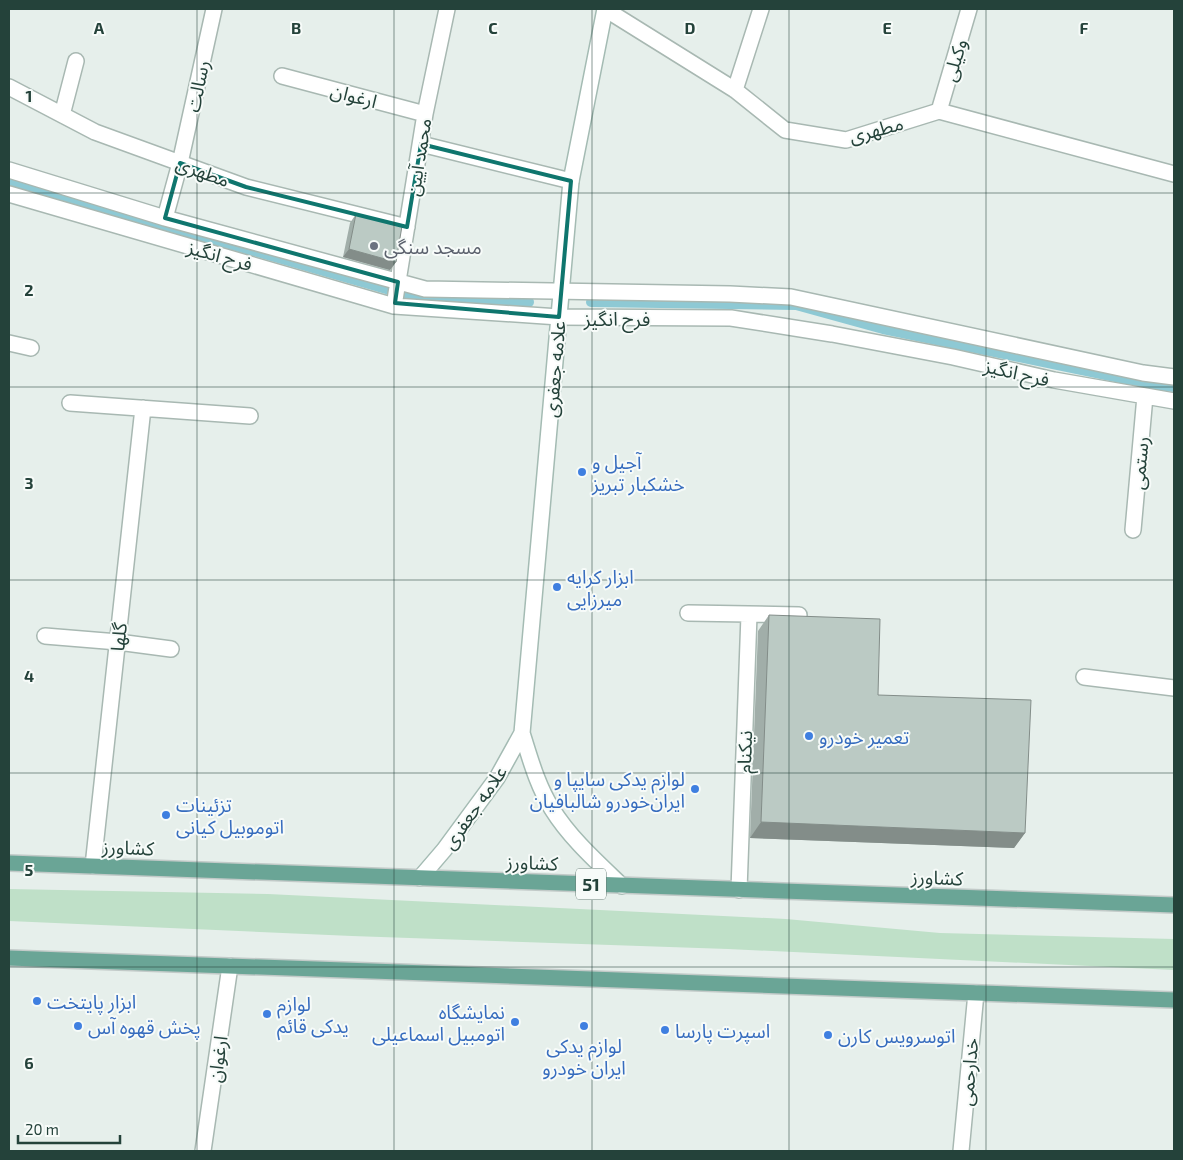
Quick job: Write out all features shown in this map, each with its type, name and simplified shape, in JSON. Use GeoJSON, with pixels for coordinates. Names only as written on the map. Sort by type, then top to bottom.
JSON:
{"type":"FeatureCollection","features":[{"type":"Feature","properties":{"kind":"main road","name":"کشاورز"},"geometry":{"type":"LineString","coordinates":[[9,863],[1174,905]]}},
{"type":"Feature","properties":{"kind":"main road"},"geometry":{"type":"LineString","coordinates":[[9,958],[1174,1000]]}},
{"type":"Feature","properties":{"kind":"street","name":"رسالت"},"geometry":{"type":"LineString","coordinates":[[164,218],[180,163],[214,9]]}},
{"type":"Feature","properties":{"kind":"street","name":"محمد آیین"},"geometry":{"type":"LineString","coordinates":[[394,305],[425,114],[447,9]]}},
{"type":"Feature","properties":{"kind":"street","name":"مطهری"},"geometry":{"type":"LineString","coordinates":[[605,9],[735,90],[785,130],[846,140],[939,111]]}},
{"type":"Feature","properties":{"kind":"street","name":"علامه جعفری"},"geometry":{"type":"LineString","coordinates":[[605,9],[571,181],[522,733],[537,779],[552,808],[572,836],[622,886]]}},
{"type":"Feature","properties":{"kind":"street"},"geometry":{"type":"LineString","coordinates":[[735,90],[761,9]]}},
{"type":"Feature","properties":{"kind":"street","name":"وکیلی"},"geometry":{"type":"LineString","coordinates":[[939,111],[968,9]]}},
{"type":"Feature","properties":{"kind":"street"},"geometry":{"type":"LineString","coordinates":[[62,115],[76,61]]}},
{"type":"Feature","properties":{"kind":"street","name":"ارغوان"},"geometry":{"type":"LineString","coordinates":[[282,76],[425,114]]}},
{"type":"Feature","properties":{"kind":"street","name":"مطهری"},"geometry":{"type":"LineString","coordinates":[[9,87],[95,132],[246,187],[407,227]]}},
{"type":"Feature","properties":{"kind":"street"},"geometry":{"type":"LineString","coordinates":[[939,111],[1174,174]]}},
{"type":"Feature","properties":{"kind":"street"},"geometry":{"type":"LineString","coordinates":[[420,144],[571,181]]}},
{"type":"Feature","properties":{"kind":"street"},"geometry":{"type":"LineString","coordinates":[[9,170],[164,218],[425,289],[730,294],[791,297],[1143,373],[1174,377]]}},
{"type":"Feature","properties":{"kind":"street","name":"فرح انگیز"},"geometry":{"type":"LineString","coordinates":[[9,194],[394,305],[559,317],[732,318],[841,335],[953,357],[1054,380],[1174,402]]}},
{"type":"Feature","properties":{"kind":"street"},"geometry":{"type":"LineString","coordinates":[[9,343],[31,348]]}},
{"type":"Feature","properties":{"kind":"street","name":"رستمی"},"geometry":{"type":"LineString","coordinates":[[1133,530],[1145,396]]}},
{"type":"Feature","properties":{"kind":"street"},"geometry":{"type":"LineString","coordinates":[[70,403],[250,416]]}},
{"type":"Feature","properties":{"kind":"street","name":"گلها"},"geometry":{"type":"LineString","coordinates":[[93,866],[143,408]]}},
{"type":"Feature","properties":{"kind":"street"},"geometry":{"type":"LineString","coordinates":[[688,613],[799,615]]}},
{"type":"Feature","properties":{"kind":"street","name":"نیکنام"},"geometry":{"type":"LineString","coordinates":[[739,890],[749,615]]}},
{"type":"Feature","properties":{"kind":"street"},"geometry":{"type":"LineString","coordinates":[[45,636],[118,642],[171,649]]}},
{"type":"Feature","properties":{"kind":"street"},"geometry":{"type":"LineString","coordinates":[[1084,677],[1174,688]]}},
{"type":"Feature","properties":{"kind":"street","name":"علامه جعفری"},"geometry":{"type":"LineString","coordinates":[[420,878],[444,850],[497,778],[522,733]]}},
{"type":"Feature","properties":{"kind":"street","name":"ارغوان"},"geometry":{"type":"LineString","coordinates":[[203,1151],[230,966]]}},
{"type":"Feature","properties":{"kind":"street","name":"خدارحمی"},"geometry":{"type":"LineString","coordinates":[[961,1151],[976,993]]}},
{"type":"Feature","properties":{"kind":"highlighted area"},"geometry":{"type":"Polygon","coordinates":[[[421,144],[571,181],[559,317],[395,303],[398,282],[165,218],[180,163],[246,187],[407,227],[421,144]]]}},
{"type":"Feature","properties":{"kind":"green space"},"geometry":{"type":"Polygon","coordinates":[[[9,889],[268,894],[786,919],[940,933],[1174,939],[1174,970],[728,949],[352,936],[9,921],[9,889]]]}},
{"type":"Feature","properties":{"kind":"building","name":"مسجد سنگی"},"geometry":{"type":"Polygon","coordinates":[[[356,214],[402,226],[396,262],[349,249],[356,214]]]}},
{"type":"Feature","properties":{"kind":"building"},"geometry":{"type":"Polygon","coordinates":[[[769,615],[880,619],[878,695],[1031,700],[1025,833],[761,822],[769,615]]]}},
{"type":"Feature","properties":{"kind":"waterway"},"geometry":{"type":"LineString","coordinates":[[9,181],[421,299],[529,302]]}},
{"type":"Feature","properties":{"kind":"waterway"},"geometry":{"type":"LineString","coordinates":[[591,302],[796,305],[883,329],[1149,384],[1174,387]]}},
{"type":"Feature","properties":{"kind":"place","name":"مسجد سنگی"},"geometry":{"type":"Point","coordinates":[374,246]}},
{"type":"Feature","properties":{"kind":"place","name":"آجیل و خشکبار تبریز"},"geometry":{"type":"Point","coordinates":[582,472]}},
{"type":"Feature","properties":{"kind":"place","name":"ابزار کرایه میرزایی"},"geometry":{"type":"Point","coordinates":[557,587]}},
{"type":"Feature","properties":{"kind":"place","name":"تعمیر خودرو"},"geometry":{"type":"Point","coordinates":[809,736]}},
{"type":"Feature","properties":{"kind":"place","name":"لوازم یدکی سایپا و ایران‌خودرو شالبافیان"},"geometry":{"type":"Point","coordinates":[695,789]}},
{"type":"Feature","properties":{"kind":"place","name":"تزئینات اتوموبیل کیانی"},"geometry":{"type":"Point","coordinates":[166,815]}},
{"type":"Feature","properties":{"kind":"place","name":"ابزار پایتخت"},"geometry":{"type":"Point","coordinates":[37,1001]}},
{"type":"Feature","properties":{"kind":"place","name":"لوازم یدکی قائم"},"geometry":{"type":"Point","coordinates":[267,1014]}},
{"type":"Feature","properties":{"kind":"place","name":"نمایشگاه اتومبیل اسماعیلی"},"geometry":{"type":"Point","coordinates":[515,1022]}},
{"type":"Feature","properties":{"kind":"place","name":"پخش قهوه آس"},"geometry":{"type":"Point","coordinates":[78,1026]}},
{"type":"Feature","properties":{"kind":"place","name":"لوازم یدکی ایران خودرو"},"geometry":{"type":"Point","coordinates":[584,1026]}},
{"type":"Feature","properties":{"kind":"place","name":"اسپرت پارسا"},"geometry":{"type":"Point","coordinates":[665,1030]}},
{"type":"Feature","properties":{"kind":"place","name":"اتوسرویس کارن"},"geometry":{"type":"Point","coordinates":[828,1035]}}]}
